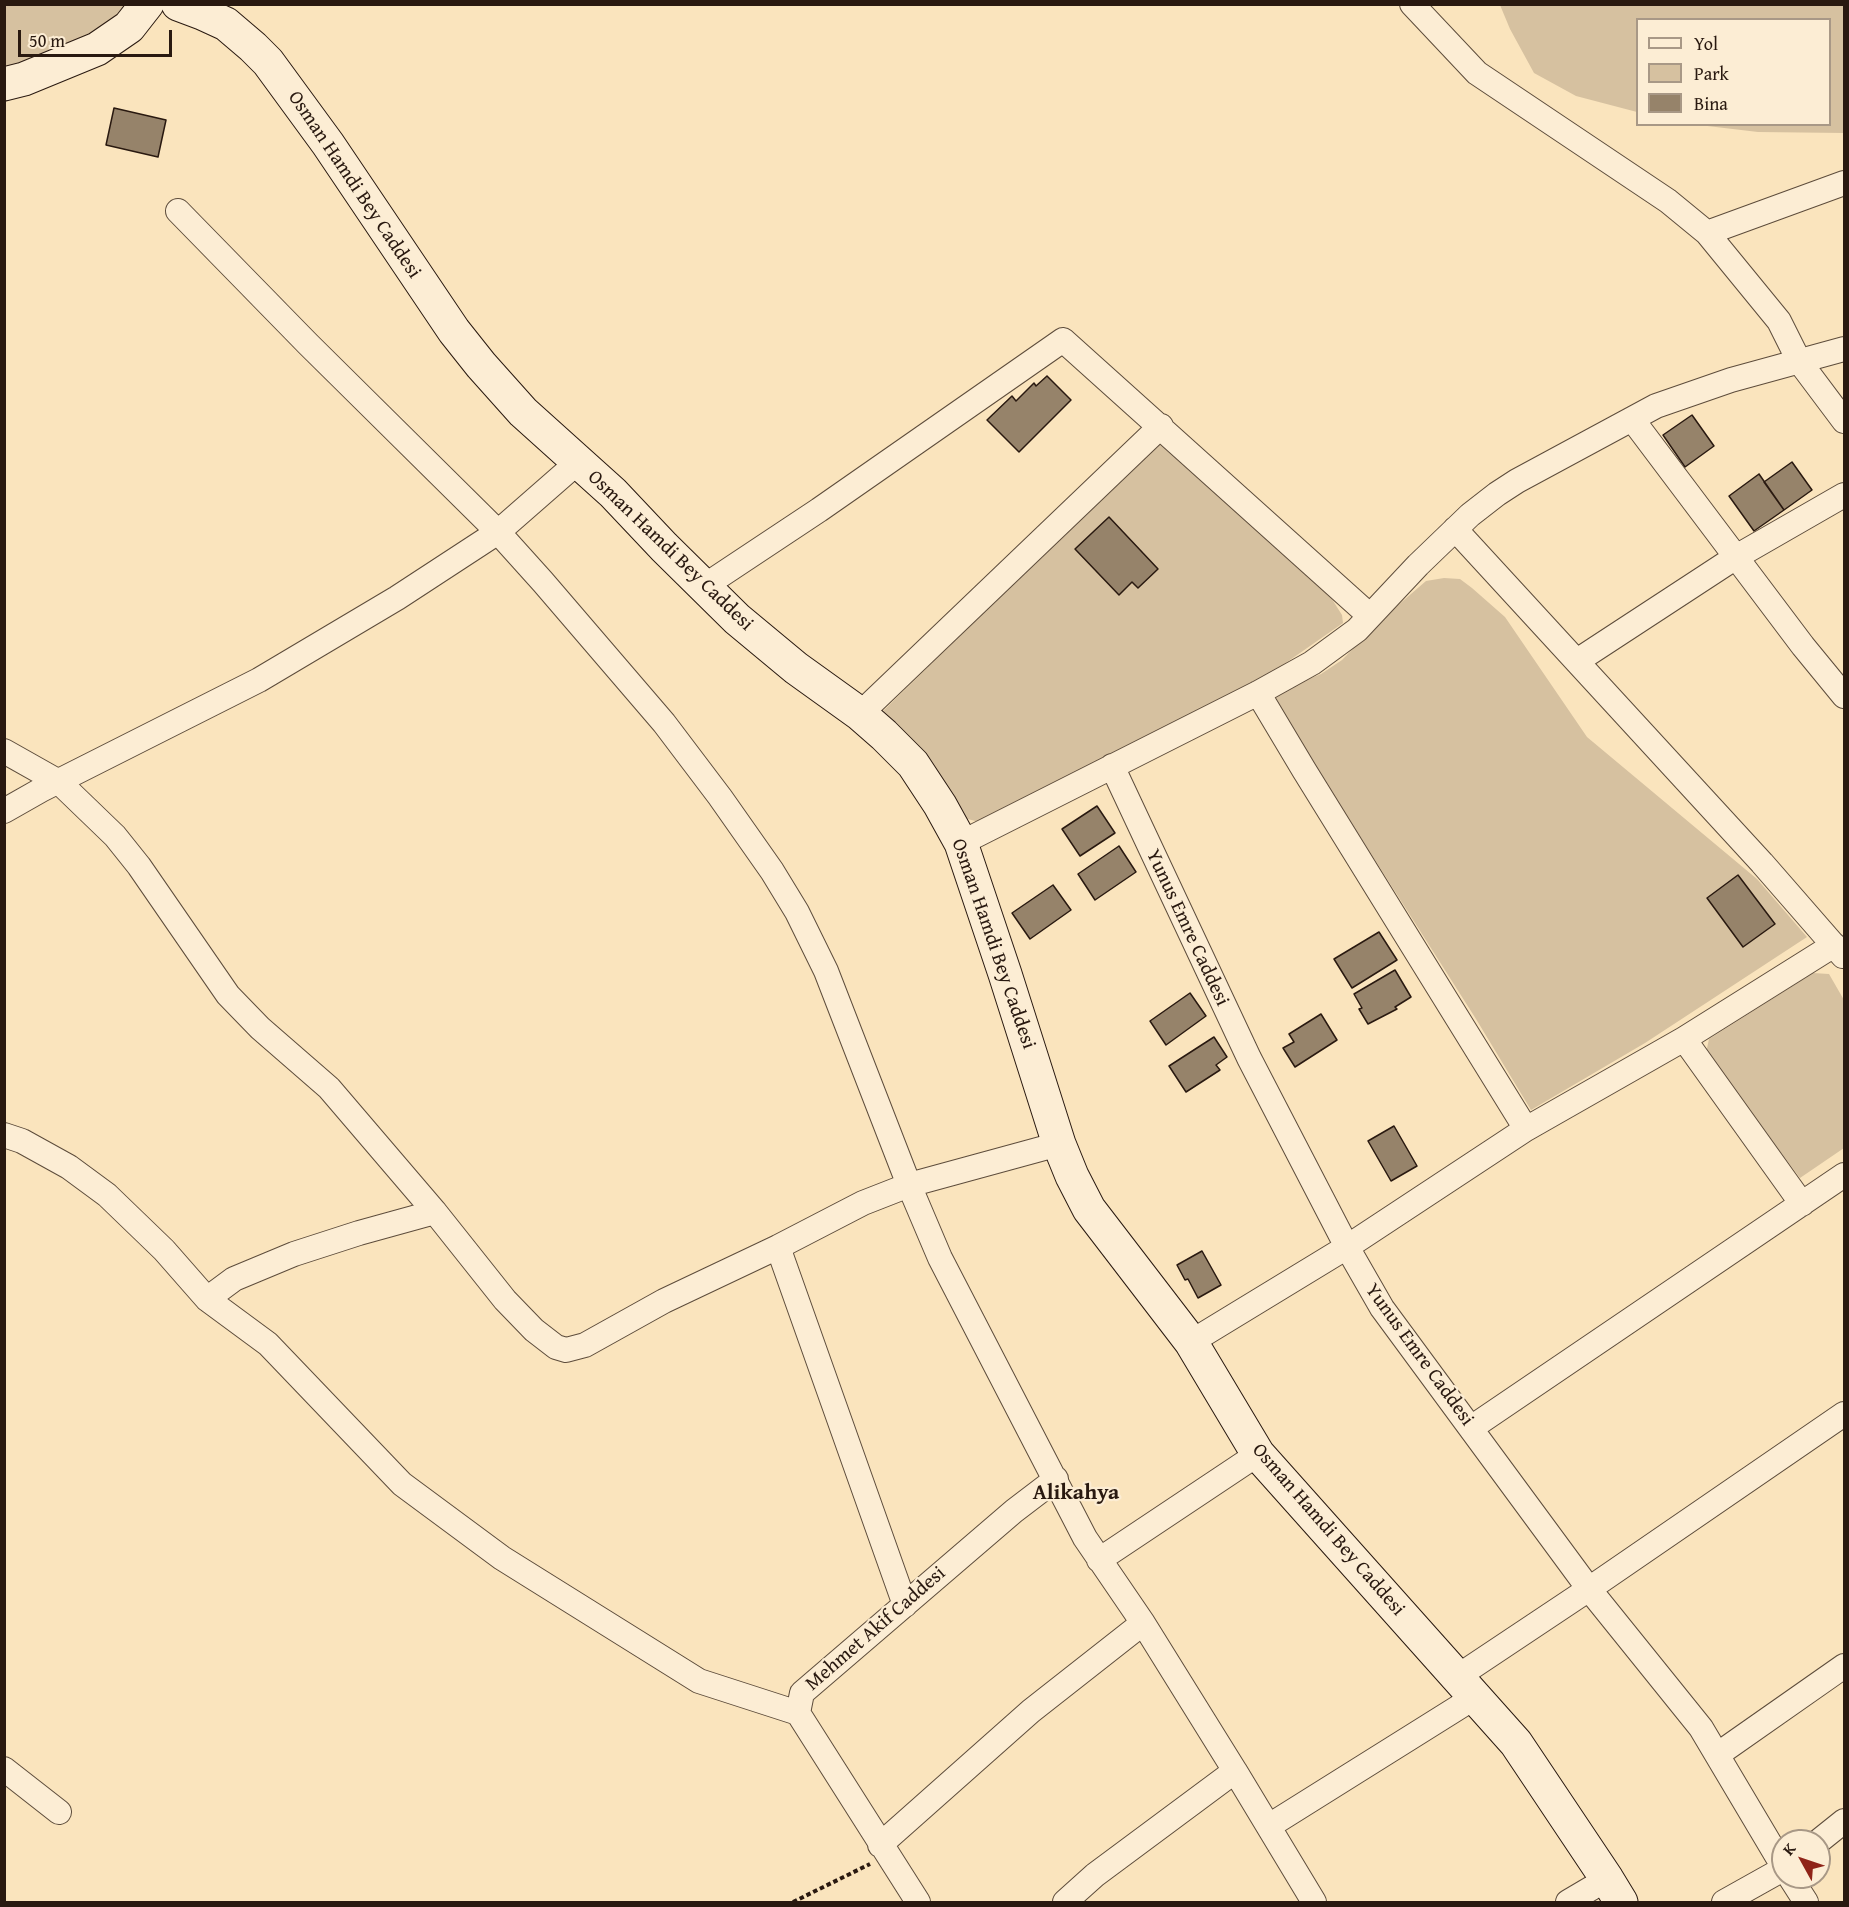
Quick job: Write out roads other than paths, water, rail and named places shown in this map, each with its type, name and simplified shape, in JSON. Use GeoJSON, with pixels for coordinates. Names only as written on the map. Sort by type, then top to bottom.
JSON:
{"type":"FeatureCollection","features":[{"type":"Feature","properties":{"kind":"street"},"geometry":{"type":"LineString","coordinates":[[4,84],[43,72],[97,49],[129,27],[147,4]]}},
{"type":"Feature","properties":{"kind":"street","name":"Osman Hamdi Bey Caddesi"},"geometry":{"type":"LineString","coordinates":[[178,4],[226,24],[253,46],[268,62],[328,144],[467,348],[523,412],[619,499],[737,619],[796,668],[860,714],[913,764],[961,843],[1059,1144],[1089,1209],[1191,1342],[1258,1454],[1516,1743],[1614,1891]]}},
{"type":"Feature","properties":{"kind":"street"},"geometry":{"type":"LineString","coordinates":[[1412,4],[1477,73],[1668,201],[1707,233],[1779,321],[1799,361],[1845,421]]}},
{"type":"Feature","properties":{"kind":"street"},"geometry":{"type":"LineString","coordinates":[[1707,233],[1845,183]]}},
{"type":"Feature","properties":{"kind":"street"},"geometry":{"type":"LineString","coordinates":[[178,211],[308,344],[498,532],[664,723],[720,797],[772,872],[797,912],[826,971],[909,1185],[940,1257],[1081,1529],[1099,1560],[1143,1623],[1314,1902]]}},
{"type":"Feature","properties":{"kind":"street"},"geometry":{"type":"LineString","coordinates":[[703,586],[819,510],[1063,340],[1370,616]]}},
{"type":"Feature","properties":{"kind":"street"},"geometry":{"type":"LineString","coordinates":[[961,843],[1258,693],[1334,648],[1370,616],[1455,529],[1489,500],[1517,481],[1656,406],[1799,361],[1845,350]]}},
{"type":"Feature","properties":{"kind":"street"},"geometry":{"type":"LineString","coordinates":[[1632,419],[1803,646],[1845,696]]}},
{"type":"Feature","properties":{"kind":"street"},"geometry":{"type":"LineString","coordinates":[[860,714],[1161,426]]}},
{"type":"Feature","properties":{"kind":"street"},"geometry":{"type":"LineString","coordinates":[[4,811],[259,680],[397,598],[498,532],[578,462]]}},
{"type":"Feature","properties":{"kind":"street"},"geometry":{"type":"LineString","coordinates":[[1577,661],[1736,557],[1845,495]]}},
{"type":"Feature","properties":{"kind":"street"},"geometry":{"type":"LineString","coordinates":[[1191,1342],[1347,1247],[1526,1130],[1839,951],[1762,863],[1455,529]]}},
{"type":"Feature","properties":{"kind":"street"},"geometry":{"type":"LineString","coordinates":[[1258,693],[1526,1130]]}},
{"type":"Feature","properties":{"kind":"street"},"geometry":{"type":"LineString","coordinates":[[4,751],[59,782],[116,836],[228,995],[260,1028],[329,1088],[435,1212],[505,1299],[534,1330],[556,1347],[566,1350],[585,1345],[664,1301],[778,1247],[863,1203],[909,1185],[1059,1144]]}},
{"type":"Feature","properties":{"kind":"street","name":"Yunus Emre Caddesi"},"geometry":{"type":"LineString","coordinates":[[1112,766],[1244,1048],[1347,1247],[1382,1308],[1589,1589],[1701,1728],[1771,1847]]}},
{"type":"Feature","properties":{"kind":"street"},"geometry":{"type":"LineString","coordinates":[[1684,1039],[1802,1204]]}},
{"type":"Feature","properties":{"kind":"street"},"geometry":{"type":"LineString","coordinates":[[4,1135],[22,1141],[69,1167],[106,1195],[164,1250],[207,1299],[268,1344],[402,1484],[502,1558],[699,1681],[798,1713]]}},
{"type":"Feature","properties":{"kind":"street"},"geometry":{"type":"LineString","coordinates":[[1472,1428],[1845,1175]]}},
{"type":"Feature","properties":{"kind":"street"},"geometry":{"type":"LineString","coordinates":[[207,1299],[234,1279],[294,1254],[435,1212]]}},
{"type":"Feature","properties":{"kind":"street"},"geometry":{"type":"LineString","coordinates":[[778,1247],[905,1605]]}},
{"type":"Feature","properties":{"kind":"street"},"geometry":{"type":"LineString","coordinates":[[1269,1826],[1466,1687],[1589,1589],[1845,1414]]}},
{"type":"Feature","properties":{"kind":"street"},"geometry":{"type":"LineString","coordinates":[[1099,1560],[1258,1454]]}},
{"type":"Feature","properties":{"kind":"street","name":"Mehmet Akif Caddesi"},"geometry":{"type":"LineString","coordinates":[[918,1902],[798,1713],[802,1693],[1014,1511],[1056,1479]]}},
{"type":"Feature","properties":{"kind":"street"},"geometry":{"type":"LineString","coordinates":[[884,1850],[1030,1711],[1143,1623]]}},
{"type":"Feature","properties":{"kind":"street"},"geometry":{"type":"LineString","coordinates":[[1717,1755],[1845,1666]]}},
{"type":"Feature","properties":{"kind":"street"},"geometry":{"type":"LineString","coordinates":[[4,1769],[59,1812]]}},
{"type":"Feature","properties":{"kind":"street"},"geometry":{"type":"LineString","coordinates":[[1065,1902],[1095,1875],[1235,1771]]}},
{"type":"Feature","properties":{"kind":"street"},"geometry":{"type":"LineString","coordinates":[[1831,1832],[1845,1821]]}},
{"type":"Feature","properties":{"kind":"street"},"geometry":{"type":"LineString","coordinates":[[1724,1902],[1771,1875]]}},
{"type":"Feature","properties":{"kind":"street"},"geometry":{"type":"LineString","coordinates":[[1798,1889],[1806,1902]]}},
{"type":"Feature","properties":{"kind":"street"},"geometry":{"type":"LineString","coordinates":[[1568,1902],[1614,1891]]}},
{"type":"Feature","properties":{"kind":"district","name":"Alikahya"},"geometry":{"type":"Point","coordinates":[1076,1493]}}]}
